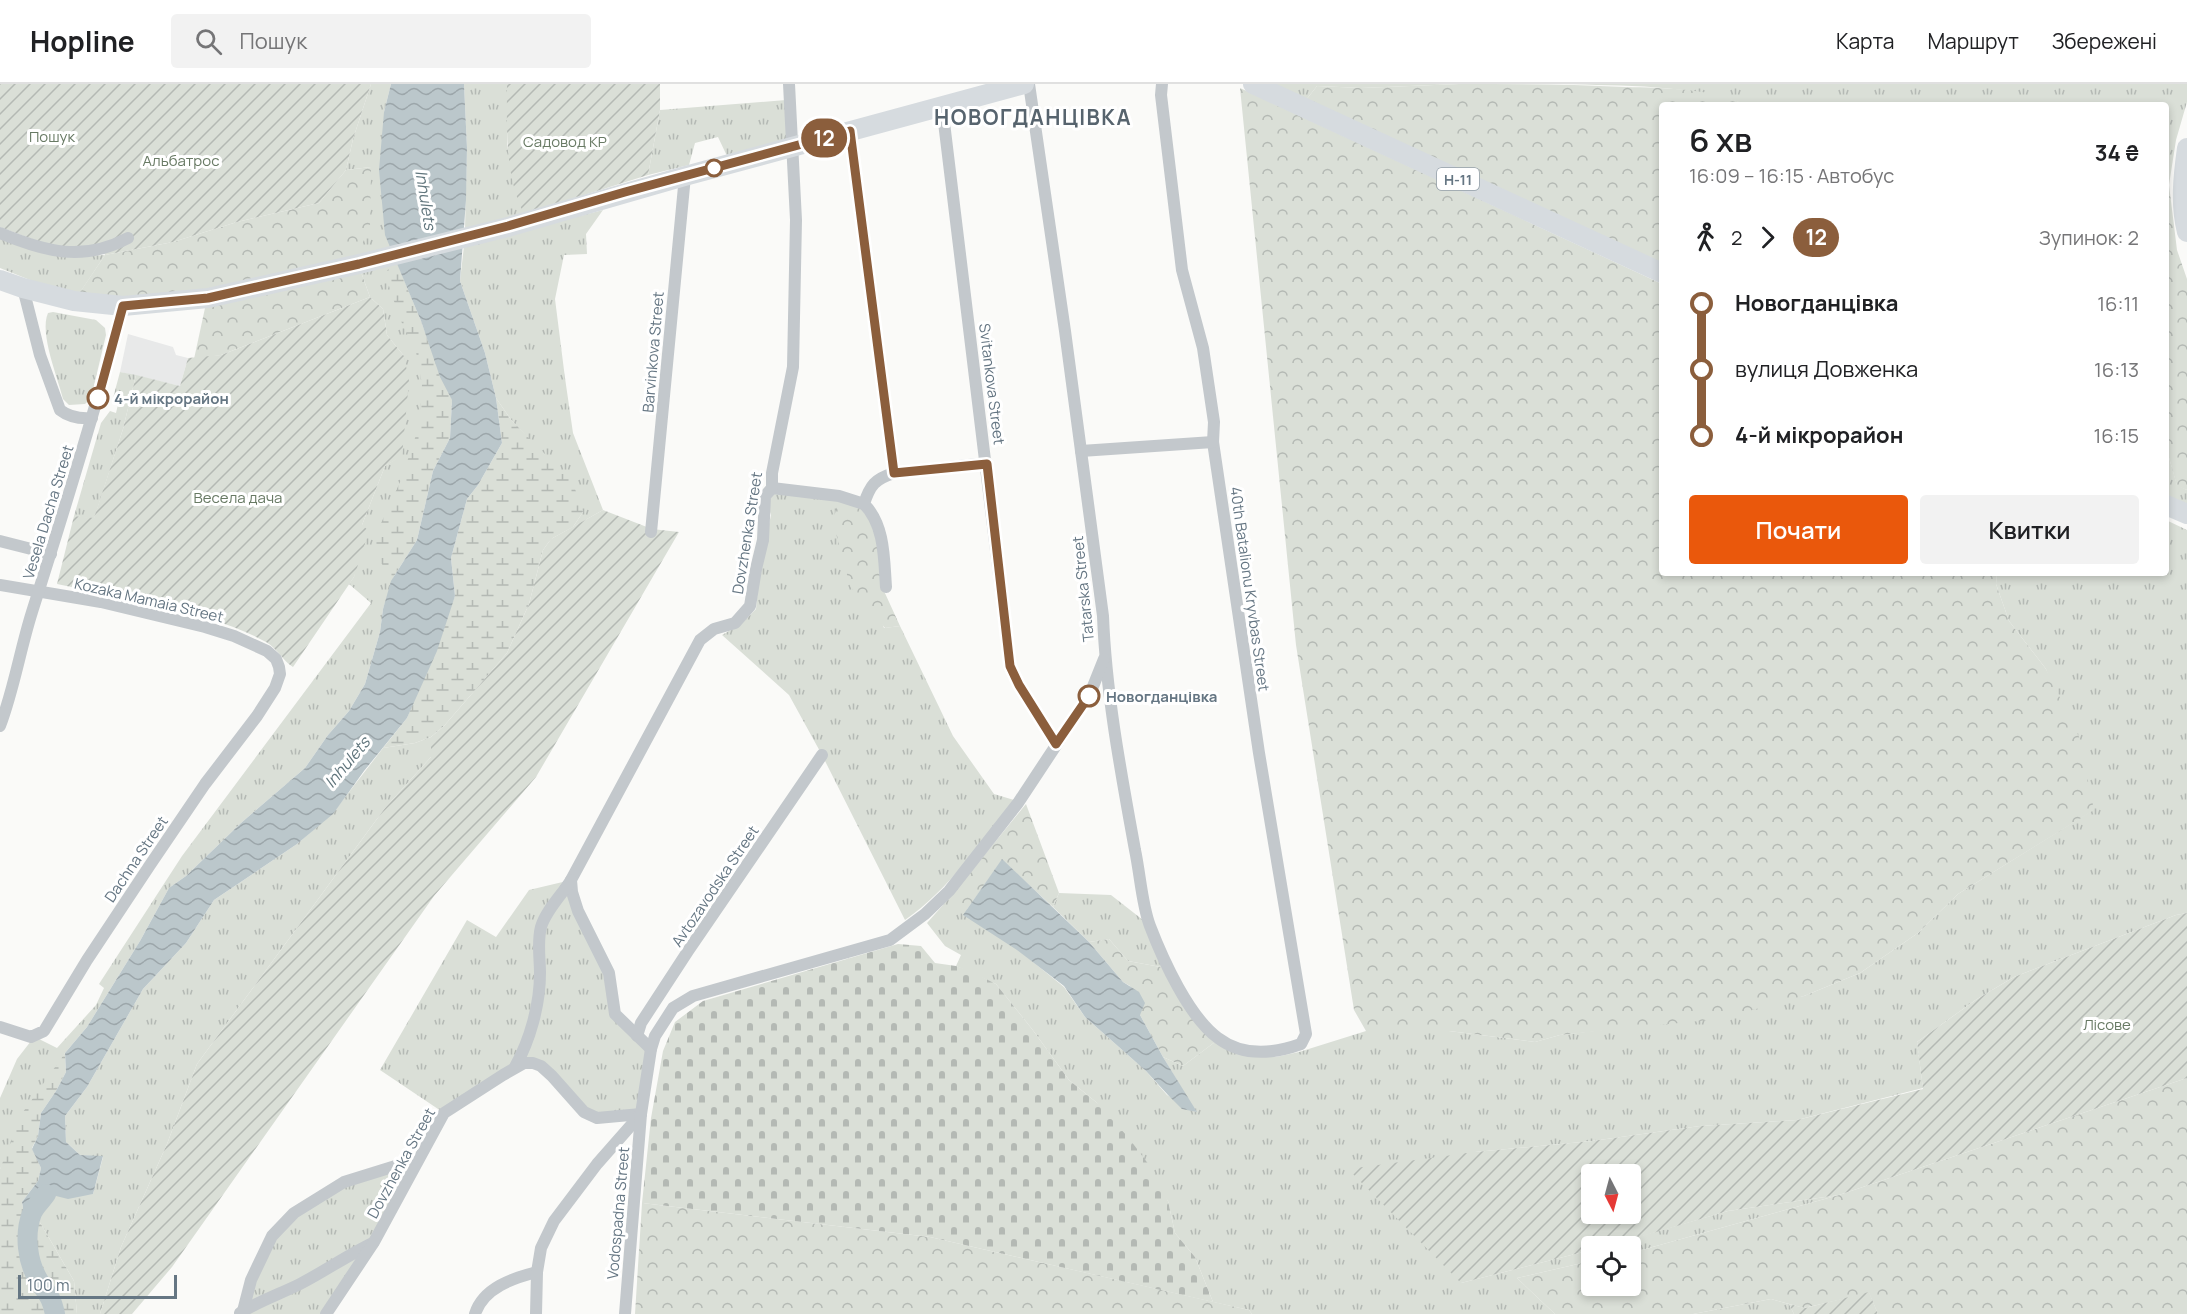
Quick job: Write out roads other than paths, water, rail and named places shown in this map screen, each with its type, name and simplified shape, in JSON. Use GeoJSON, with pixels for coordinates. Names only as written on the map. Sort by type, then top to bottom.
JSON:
{"type":"FeatureCollection","features":[{"type":"Feature","properties":{"kind":"main road"},"geometry":{"type":"LineString","coordinates":[[0,280],[74,301],[123,306],[208,298],[359,264],[508,226],[1024,84]]}},
{"type":"Feature","properties":{"kind":"main road","name":"Н-11"},"geometry":{"type":"LineString","coordinates":[[1253,84],[1659,272]]}},
{"type":"Feature","properties":{"kind":"main road"},"geometry":{"type":"LineString","coordinates":[[2187,148],[2182,188],[2183,215],[2187,232]]}},
{"type":"Feature","properties":{"kind":"street","name":"Dovzhenka Street"},"geometry":{"type":"LineString","coordinates":[[326,1314],[374,1242],[444,1113],[515,1067],[527,1044],[535,1011],[540,976],[539,938],[541,926],[547,914],[572,880],[575,870],[700,640],[714,629],[735,623],[750,606],[756,569],[764,540],[765,496],[771,488],[793,367],[796,220],[794,146],[789,84]]}},
{"type":"Feature","properties":{"kind":"street","name":"Tatarska Street"},"geometry":{"type":"LineString","coordinates":[[1029,84],[1103,616],[1104,659],[1149,924],[1180,988],[1204,1026],[1233,1047],[1248,1052]]}},
{"type":"Feature","properties":{"kind":"street","name":"40th Batalionu Kryvbas Street"},"geometry":{"type":"LineString","coordinates":[[1162,84],[1161,95],[1182,270],[1203,348],[1214,422],[1213,442],[1259,753],[1306,1034],[1301,1044],[1288,1049],[1262,1053],[1248,1052]]}},
{"type":"Feature","properties":{"kind":"street","name":"Svitankova Street"},"geometry":{"type":"LineString","coordinates":[[942,106],[1010,666],[1019,685],[1056,744]]}},
{"type":"Feature","properties":{"kind":"street"},"geometry":{"type":"LineString","coordinates":[[850,131],[894,473]]}},
{"type":"Feature","properties":{"kind":"street","name":"Barvinkova Street"},"geometry":{"type":"LineString","coordinates":[[651,532],[685,176]]}},
{"type":"Feature","properties":{"kind":"street"},"geometry":{"type":"LineString","coordinates":[[0,233],[32,246],[62,253],[89,252],[111,247],[128,238]]}},
{"type":"Feature","properties":{"kind":"street"},"geometry":{"type":"LineString","coordinates":[[23,288],[40,355],[60,410],[76,417],[92,418]]}},
{"type":"Feature","properties":{"kind":"street","name":"Vesela Dacha Street"},"geometry":{"type":"LineString","coordinates":[[0,726],[123,306]]}},
{"type":"Feature","properties":{"kind":"street"},"geometry":{"type":"LineString","coordinates":[[1081,451],[1213,442]]}},
{"type":"Feature","properties":{"kind":"street"},"geometry":{"type":"LineString","coordinates":[[864,504],[869,490],[880,477],[894,473],[987,464]]}},
{"type":"Feature","properties":{"kind":"street"},"geometry":{"type":"LineString","coordinates":[[771,488],[839,496],[864,504],[877,520],[883,550],[886,587]]}},
{"type":"Feature","properties":{"kind":"street"},"geometry":{"type":"LineString","coordinates":[[0,541],[51,554]]}},
{"type":"Feature","properties":{"kind":"street","name":"Kozaka Mamaia Street"},"geometry":{"type":"LineString","coordinates":[[0,585],[124,607],[215,630],[267,651],[276,659],[279,667]]}},
{"type":"Feature","properties":{"kind":"street","name":"Vodospadna Street"},"geometry":{"type":"LineString","coordinates":[[625,1314],[645,1085],[655,1036],[673,1008],[693,996],[890,940],[925,914],[949,891],[1018,803],[1090,694],[1104,659]]}},
{"type":"Feature","properties":{"kind":"street","name":"Dachna Street"},"geometry":{"type":"LineString","coordinates":[[0,1027],[31,1037],[44,1031],[87,960],[205,783],[257,716],[275,688],[280,674],[279,667]]}},
{"type":"Feature","properties":{"kind":"street","name":"Avtozavodska Street"},"geometry":{"type":"LineString","coordinates":[[637,1036],[641,1023],[688,951],[822,755]]}},
{"type":"Feature","properties":{"kind":"street"},"geometry":{"type":"LineString","coordinates":[[572,880],[572,892],[578,911],[609,973],[615,1014],[651,1049]]}},
{"type":"Feature","properties":{"kind":"street"},"geometry":{"type":"LineString","coordinates":[[515,1067],[524,1063],[541,1066],[584,1112],[597,1118],[641,1114]]}},
{"type":"Feature","properties":{"kind":"street","name":"Vodospadna Street"},"geometry":{"type":"LineString","coordinates":[[536,1314],[537,1272],[541,1248],[554,1221],[597,1164],[641,1114]]}},
{"type":"Feature","properties":{"kind":"street"},"geometry":{"type":"LineString","coordinates":[[241,1312],[251,1280],[272,1236],[294,1213],[344,1182],[418,1159]]}},
{"type":"Feature","properties":{"kind":"street","name":"Dovzhenka Street"},"geometry":{"type":"LineString","coordinates":[[241,1312],[299,1285],[374,1242]]}},
{"type":"Feature","properties":{"kind":"street"},"geometry":{"type":"LineString","coordinates":[[476,1314],[478,1306],[489,1293],[508,1281],[537,1272]]}},
{"type":"Feature","properties":{"kind":"water"},"geometry":{"type":"Polygon","coordinates":[[[391,84],[464,84],[467,148],[466,200],[460,281],[485,353],[496,398],[502,443],[478,485],[467,499],[451,558],[455,596],[437,651],[407,718],[333,814],[297,844],[214,900],[186,943],[143,989],[87,1087],[65,1116],[66,1142],[80,1155],[103,1156],[93,1194],[68,1199],[56,1196],[38,1219],[24,1213],[22,1202],[38,1181],[41,1168],[32,1149],[38,1136],[41,1113],[66,1072],[65,1053],[87,1027],[140,941],[169,888],[186,876],[241,823],[305,768],[328,735],[349,711],[365,684],[380,632],[383,609],[391,581],[417,540],[433,471],[450,438],[452,400],[440,377],[421,321],[385,235],[379,170],[384,112],[391,84]]]}},
{"type":"Feature","properties":{"kind":"water"},"geometry":{"type":"Polygon","coordinates":[[[1002,859],[1089,942],[1123,982],[1139,992],[1145,1003],[1140,1015],[1197,1112],[1182,1109],[1146,1071],[1085,1017],[1064,986],[1017,950],[963,915],[1002,859]]]}},
{"type":"Feature","properties":{"kind":"waterway","name":"Inhulets"},"geometry":{"type":"LineString","coordinates":[[46,1194],[32,1213],[28,1230],[28,1248],[35,1273],[51,1299],[55,1314]]}},
{"type":"Feature","properties":{"kind":"place","name":"4-й мікрорайон"},"geometry":{"type":"Point","coordinates":[98,398]}},
{"type":"Feature","properties":{"kind":"place","name":"Новогданцівка"},"geometry":{"type":"Point","coordinates":[1089,696]}},
{"type":"Feature","properties":{"kind":"district","name":"НОВОГДАНЦІВКА"},"geometry":{"type":"Point","coordinates":[1033,117]}},
{"type":"Feature","properties":{"kind":"park label","name":"Пошук"},"geometry":{"type":"Point","coordinates":[52,136]}},
{"type":"Feature","properties":{"kind":"park label","name":"Садовод КР"},"geometry":{"type":"Point","coordinates":[565,141]}},
{"type":"Feature","properties":{"kind":"park label","name":"Альбатрос"},"geometry":{"type":"Point","coordinates":[181,160]}},
{"type":"Feature","properties":{"kind":"park label","name":"Весела дача"},"geometry":{"type":"Point","coordinates":[238,497]}},
{"type":"Feature","properties":{"kind":"park label","name":"Лісове"},"geometry":{"type":"Point","coordinates":[2107,1024]}}]}
